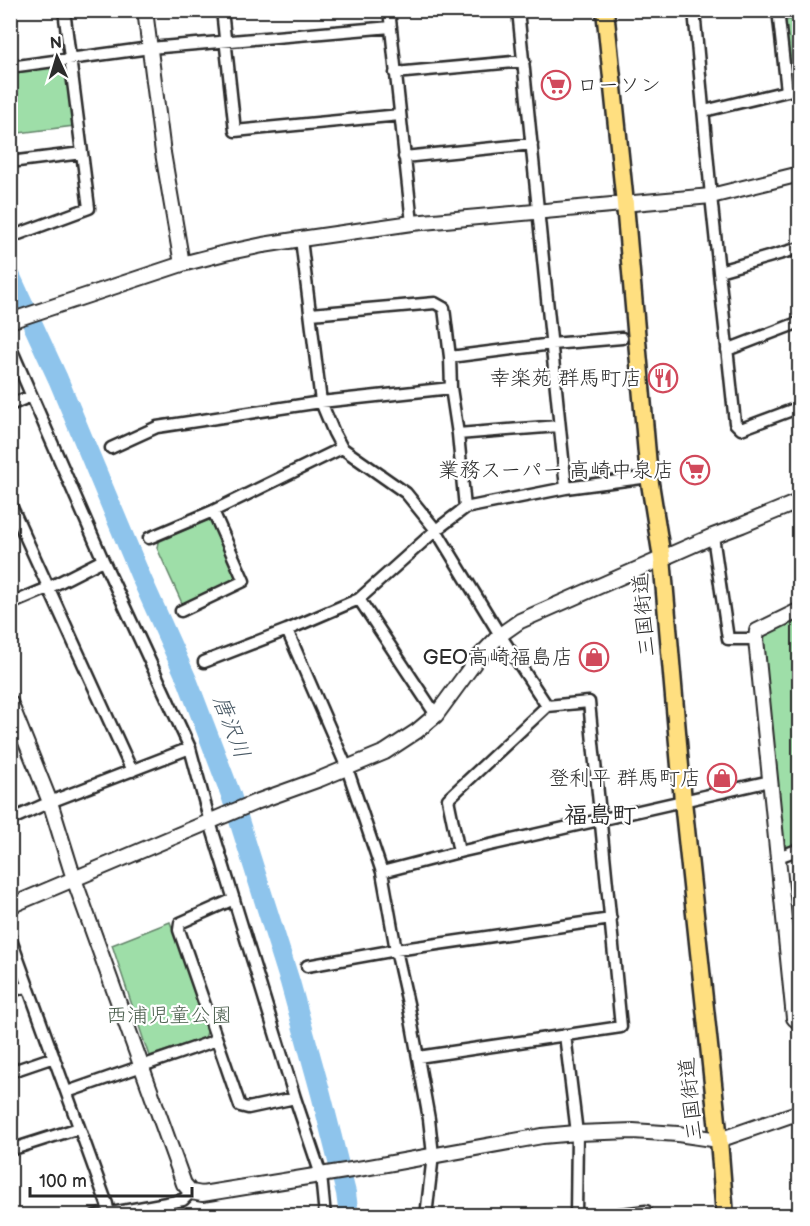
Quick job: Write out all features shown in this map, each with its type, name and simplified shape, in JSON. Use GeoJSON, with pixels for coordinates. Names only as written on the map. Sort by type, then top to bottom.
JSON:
{"type":"FeatureCollection","features":[{"type":"Feature","properties":{"kind":"main road","name":"三国街道"},"geometry":{"type":"LineString","coordinates":[[604,10],[625,204],[649,477],[662,558],[683,801],[725,1215]]}},
{"type":"Feature","properties":{"kind":"street"},"geometry":{"type":"LineString","coordinates":[[15,234],[89,208],[64,10]]}},
{"type":"Feature","properties":{"kind":"street"},"geometry":{"type":"LineString","coordinates":[[145,10],[163,153],[182,264]]}},
{"type":"Feature","properties":{"kind":"street"},"geometry":{"type":"LineString","coordinates":[[222,10],[235,131],[400,115]]}},
{"type":"Feature","properties":{"kind":"street"},"geometry":{"type":"LineString","coordinates":[[389,10],[412,223]]}},
{"type":"Feature","properties":{"kind":"street"},"geometry":{"type":"LineString","coordinates":[[518,10],[566,488]]}},
{"type":"Feature","properties":{"kind":"street"},"geometry":{"type":"LineString","coordinates":[[694,10],[735,423],[741,429],[800,407]]}},
{"type":"Feature","properties":{"kind":"street"},"geometry":{"type":"LineString","coordinates":[[778,10],[787,91]]}},
{"type":"Feature","properties":{"kind":"street"},"geometry":{"type":"LineString","coordinates":[[10,67],[150,48],[391,27]]}},
{"type":"Feature","properties":{"kind":"street"},"geometry":{"type":"LineString","coordinates":[[395,73],[524,61]]}},
{"type":"Feature","properties":{"kind":"street"},"geometry":{"type":"LineString","coordinates":[[704,111],[800,88]]}},
{"type":"Feature","properties":{"kind":"street"},"geometry":{"type":"LineString","coordinates":[[404,157],[532,144]]}},
{"type":"Feature","properties":{"kind":"street"},"geometry":{"type":"LineString","coordinates":[[10,162],[82,153]]}},
{"type":"Feature","properties":{"kind":"street"},"geometry":{"type":"LineString","coordinates":[[10,321],[182,264],[301,238],[412,223],[711,196],[800,174]]}},
{"type":"Feature","properties":{"kind":"street"},"geometry":{"type":"LineString","coordinates":[[301,238],[321,402],[342,448],[406,493],[436,530],[500,635],[547,706]]}},
{"type":"Feature","properties":{"kind":"street"},"geometry":{"type":"LineString","coordinates":[[719,272],[800,248]]}},
{"type":"Feature","properties":{"kind":"street"},"geometry":{"type":"LineString","coordinates":[[311,314],[435,303],[444,308],[465,508]]}},
{"type":"Feature","properties":{"kind":"street"},"geometry":{"type":"LineString","coordinates":[[728,350],[800,322]]}},
{"type":"Feature","properties":{"kind":"street"},"geometry":{"type":"LineString","coordinates":[[450,357],[622,338]]}},
{"type":"Feature","properties":{"kind":"street"},"geometry":{"type":"LineString","coordinates":[[10,346],[103,560],[190,748],[295,1098],[324,1174],[326,1215]]}},
{"type":"Feature","properties":{"kind":"street"},"geometry":{"type":"LineString","coordinates":[[111,448],[157,427],[321,402],[451,388]]}},
{"type":"Feature","properties":{"kind":"street"},"geometry":{"type":"LineString","coordinates":[[10,405],[32,396]]}},
{"type":"Feature","properties":{"kind":"street"},"geometry":{"type":"LineString","coordinates":[[458,434],[559,426]]}},
{"type":"Feature","properties":{"kind":"street"},"geometry":{"type":"LineString","coordinates":[[148,538],[213,511],[342,448]]}},
{"type":"Feature","properties":{"kind":"street"},"geometry":{"type":"LineString","coordinates":[[204,662],[359,599],[436,530],[465,508],[566,488],[649,477]]}},
{"type":"Feature","properties":{"kind":"street"},"geometry":{"type":"LineString","coordinates":[[10,906],[253,803],[385,752],[436,715],[477,658],[500,635],[520,621],[713,536],[800,501]]}},
{"type":"Feature","properties":{"kind":"street"},"geometry":{"type":"LineString","coordinates":[[10,503],[132,771]]}},
{"type":"Feature","properties":{"kind":"street"},"geometry":{"type":"LineString","coordinates":[[181,611],[244,581],[213,511]]}},
{"type":"Feature","properties":{"kind":"street"},"geometry":{"type":"LineString","coordinates":[[713,536],[728,639],[756,639]]}},
{"type":"Feature","properties":{"kind":"street"},"geometry":{"type":"LineString","coordinates":[[10,604],[103,560]]}},
{"type":"Feature","properties":{"kind":"street"},"geometry":{"type":"LineString","coordinates":[[359,599],[436,715]]}},
{"type":"Feature","properties":{"kind":"street"},"geometry":{"type":"LineString","coordinates":[[800,610],[757,631],[756,639],[778,857],[793,946],[794,1018],[800,1023]]}},
{"type":"Feature","properties":{"kind":"street"},"geometry":{"type":"LineString","coordinates":[[287,630],[347,768],[382,872],[429,1119],[433,1155],[426,1215]]}},
{"type":"Feature","properties":{"kind":"street"},"geometry":{"type":"LineString","coordinates":[[10,702],[50,802],[74,879],[184,1184],[191,1192],[202,1194],[542,1136],[633,1131],[718,1140],[800,1112]]}},
{"type":"Feature","properties":{"kind":"street"},"geometry":{"type":"LineString","coordinates":[[418,1057],[621,1027],[589,702],[547,706],[448,799],[459,852]]}},
{"type":"Feature","properties":{"kind":"street"},"geometry":{"type":"LineString","coordinates":[[10,820],[50,802],[190,748]]}},
{"type":"Feature","properties":{"kind":"street"},"geometry":{"type":"LineString","coordinates":[[382,872],[459,852],[770,781]]}},
{"type":"Feature","properties":{"kind":"street"},"geometry":{"type":"LineString","coordinates":[[778,857],[800,849]]}},
{"type":"Feature","properties":{"kind":"street"},"geometry":{"type":"LineString","coordinates":[[234,899],[180,923],[179,930],[240,1106],[248,1108],[295,1098]]}},
{"type":"Feature","properties":{"kind":"street"},"geometry":{"type":"LineString","coordinates":[[307,966],[396,950],[611,919]]}},
{"type":"Feature","properties":{"kind":"street"},"geometry":{"type":"LineString","coordinates":[[10,937],[109,1214]]}},
{"type":"Feature","properties":{"kind":"street"},"geometry":{"type":"LineString","coordinates":[[10,992],[28,986]]}},
{"type":"Feature","properties":{"kind":"street"},"geometry":{"type":"LineString","coordinates":[[565,1035],[577,1133],[576,1215]]}},
{"type":"Feature","properties":{"kind":"street"},"geometry":{"type":"LineString","coordinates":[[67,1092],[217,1040]]}},
{"type":"Feature","properties":{"kind":"street"},"geometry":{"type":"LineString","coordinates":[[10,1072],[54,1057]]}},
{"type":"Feature","properties":{"kind":"street"},"geometry":{"type":"LineString","coordinates":[[10,1150],[79,1128]]}},
{"type":"Feature","properties":{"kind":"street"},"geometry":{"type":"LineString","coordinates":[[95,1215],[183,1200],[191,1192]]}},
{"type":"Feature","properties":{"kind":"street"},"geometry":{"type":"LineString","coordinates":[[604,1215],[646,1211],[646,1215]]}},
{"type":"Feature","properties":{"kind":"green space"},"geometry":{"type":"Polygon","coordinates":[[[799,17],[800,84],[797,84],[791,79],[785,21],[799,17]]]}},
{"type":"Feature","properties":{"kind":"green space"},"geometry":{"type":"Polygon","coordinates":[[[62,66],[67,70],[74,126],[11,134],[10,73],[62,66]]]}},
{"type":"Feature","properties":{"kind":"green space"},"geometry":{"type":"Polygon","coordinates":[[[210,519],[213,520],[238,575],[237,579],[187,604],[182,603],[157,548],[158,542],[210,519]]]}},
{"type":"Feature","properties":{"kind":"green space"},"geometry":{"type":"Polygon","coordinates":[[[799,618],[799,849],[778,857],[761,637],[799,618]]]}},
{"type":"Feature","properties":{"kind":"green space","name":"西浦児童公園"},"geometry":{"type":"Polygon","coordinates":[[[170,922],[208,1029],[205,1038],[149,1056],[112,945],[170,922]]]}},
{"type":"Feature","properties":{"kind":"waterway","name":"唐沢川"},"geometry":{"type":"LineString","coordinates":[[10,275],[58,379],[140,575],[188,682],[231,795],[290,982],[346,1193],[349,1216]]}},
{"type":"Feature","properties":{"kind":"place","name":"ローソン"},"geometry":{"type":"Point","coordinates":[556,85]}},
{"type":"Feature","properties":{"kind":"place","name":"幸楽苑 群馬町店"},"geometry":{"type":"Point","coordinates":[663,378]}},
{"type":"Feature","properties":{"kind":"place","name":"業務スーパー 高崎中泉店"},"geometry":{"type":"Point","coordinates":[695,470]}},
{"type":"Feature","properties":{"kind":"place","name":"GEO高崎福島店"},"geometry":{"type":"Point","coordinates":[594,657]}},
{"type":"Feature","properties":{"kind":"place","name":"登利平 群馬町店"},"geometry":{"type":"Point","coordinates":[722,778]}},
{"type":"Feature","properties":{"kind":"district","name":"福島町"},"geometry":{"type":"Point","coordinates":[600,815]}}]}
